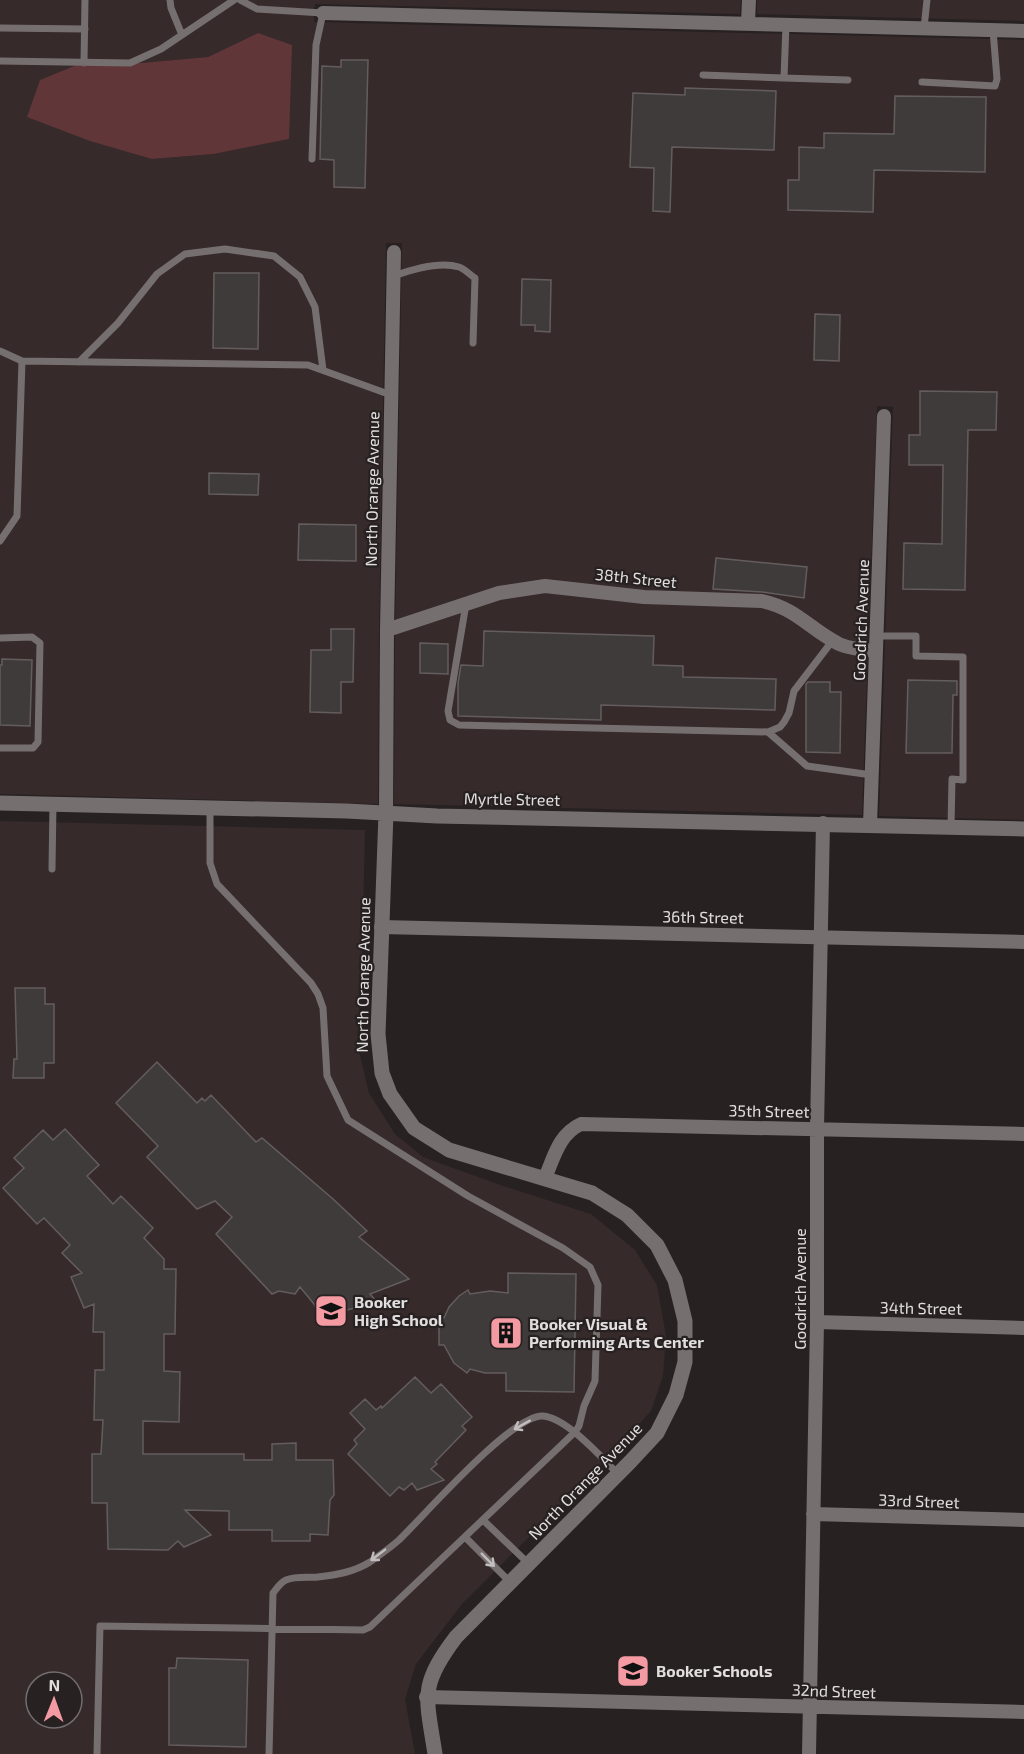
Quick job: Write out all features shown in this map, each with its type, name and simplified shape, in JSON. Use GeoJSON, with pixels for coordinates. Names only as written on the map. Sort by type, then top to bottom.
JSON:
{"type":"FeatureCollection","features":[{"type":"Feature","properties":{"kind":"street"},"geometry":{"type":"LineString","coordinates":[[748,23],[749,0]]}},
{"type":"Feature","properties":{"kind":"street"},"geometry":{"type":"LineString","coordinates":[[323,13],[1024,31]]}},
{"type":"Feature","properties":{"kind":"street","name":"North Orange Avenue"},"geometry":{"type":"LineString","coordinates":[[394,252],[386,813],[378,1023],[382,1073],[401,1113],[414,1128],[449,1150],[592,1194],[627,1215],[657,1245],[675,1280],[685,1321],[685,1362],[676,1395],[657,1433],[456,1637],[439,1660],[430,1677],[426,1697],[435,1754]]}},
{"type":"Feature","properties":{"kind":"street","name":"Goodrich Avenue"},"geometry":{"type":"LineString","coordinates":[[870,825],[884,416]]}},
{"type":"Feature","properties":{"kind":"street","name":"38th Street"},"geometry":{"type":"LineString","coordinates":[[387,630],[499,593],[544,586],[644,597],[754,600],[778,605],[795,613],[845,646],[876,651]]}},
{"type":"Feature","properties":{"kind":"street","name":"Myrtle Street"},"geometry":{"type":"LineString","coordinates":[[0,803],[437,816],[1024,829]]}},
{"type":"Feature","properties":{"kind":"street","name":"Goodrich Avenue"},"geometry":{"type":"LineString","coordinates":[[808,1754],[817,1322],[817,1128],[823,823]]}},
{"type":"Feature","properties":{"kind":"street","name":"36th Street"},"geometry":{"type":"LineString","coordinates":[[381,927],[1024,942]]}},
{"type":"Feature","properties":{"kind":"street","name":"35th Street"},"geometry":{"type":"LineString","coordinates":[[545,1178],[561,1140],[570,1129],[581,1124],[1024,1134]]}},
{"type":"Feature","properties":{"kind":"street","name":"34th Street"},"geometry":{"type":"LineString","coordinates":[[817,1322],[1024,1328]]}},
{"type":"Feature","properties":{"kind":"street","name":"33rd Street"},"geometry":{"type":"LineString","coordinates":[[813,1514],[1024,1520]]}},
{"type":"Feature","properties":{"kind":"street","name":"32nd Street"},"geometry":{"type":"LineString","coordinates":[[426,1697],[1024,1712]]}},
{"type":"Feature","properties":{"kind":"lane"},"geometry":{"type":"LineString","coordinates":[[84,63],[85,0]]}},
{"type":"Feature","properties":{"kind":"lane"},"geometry":{"type":"LineString","coordinates":[[171,0],[171,8],[182,35]]}},
{"type":"Feature","properties":{"kind":"lane"},"geometry":{"type":"LineString","coordinates":[[0,62],[130,63],[161,49],[234,0]]}},
{"type":"Feature","properties":{"kind":"lane"},"geometry":{"type":"LineString","coordinates":[[240,0],[257,9],[323,13],[316,45],[312,159]]}},
{"type":"Feature","properties":{"kind":"lane"},"geometry":{"type":"LineString","coordinates":[[924,28],[927,0]]}},
{"type":"Feature","properties":{"kind":"lane"},"geometry":{"type":"LineString","coordinates":[[784,78],[786,24]]}},
{"type":"Feature","properties":{"kind":"lane"},"geometry":{"type":"LineString","coordinates":[[0,27],[85,29]]}},
{"type":"Feature","properties":{"kind":"lane"},"geometry":{"type":"LineString","coordinates":[[922,82],[995,86],[997,79],[993,30]]}},
{"type":"Feature","properties":{"kind":"lane"},"geometry":{"type":"LineString","coordinates":[[703,75],[848,80]]}},
{"type":"Feature","properties":{"kind":"lane"},"geometry":{"type":"LineString","coordinates":[[79,362],[118,323],[157,274],[185,254],[225,249],[274,256],[300,277],[315,307],[323,370]]}},
{"type":"Feature","properties":{"kind":"lane"},"geometry":{"type":"LineString","coordinates":[[394,276],[445,265],[462,268],[475,278],[473,343]]}},
{"type":"Feature","properties":{"kind":"lane"},"geometry":{"type":"LineString","coordinates":[[0,351],[22,361],[308,365],[391,395]]}},
{"type":"Feature","properties":{"kind":"lane"},"geometry":{"type":"LineString","coordinates":[[0,541],[17,516],[22,361]]}},
{"type":"Feature","properties":{"kind":"lane"},"geometry":{"type":"LineString","coordinates":[[466,604],[449,701],[449,717],[454,723],[491,727],[768,732],[780,727],[784,722],[789,713],[794,691],[833,640]]}},
{"type":"Feature","properties":{"kind":"lane"},"geometry":{"type":"LineString","coordinates":[[877,636],[916,636],[916,656],[963,657],[963,780],[952,779],[951,827]]}},
{"type":"Feature","properties":{"kind":"lane"},"geometry":{"type":"LineString","coordinates":[[0,638],[32,637],[40,643],[38,742],[33,748],[0,748]]}},
{"type":"Feature","properties":{"kind":"lane"},"geometry":{"type":"LineString","coordinates":[[768,732],[807,766],[872,775]]}},
{"type":"Feature","properties":{"kind":"lane"},"geometry":{"type":"LineString","coordinates":[[52,869],[53,804]]}},
{"type":"Feature","properties":{"kind":"lane"},"geometry":{"type":"LineString","coordinates":[[97,1754],[100,1626],[363,1630],[376,1622],[575,1432],[594,1381],[598,1285],[590,1267],[563,1248],[468,1196],[348,1120],[327,1076],[323,1008],[318,994],[311,983],[217,884],[210,863],[210,808]]}},
{"type":"Feature","properties":{"kind":"lane"},"geometry":{"type":"LineString","coordinates":[[269,1754],[273,1593],[284,1580],[350,1572],[369,1563],[398,1541],[447,1489],[517,1426],[543,1416],[575,1432],[618,1474]]}},
{"type":"Feature","properties":{"kind":"lane"},"geometry":{"type":"LineString","coordinates":[[483,1520],[529,1564]]}},
{"type":"Feature","properties":{"kind":"lane"},"geometry":{"type":"LineString","coordinates":[[465,1537],[511,1583]]}},
{"type":"Feature","properties":{"kind":"shaded area"},"geometry":{"type":"Polygon","coordinates":[[[0,0],[741,0],[740,14],[315,4],[314,22],[1024,40],[1024,820],[879,816],[893,407],[877,406],[862,815],[394,804],[402,243],[386,243],[378,804],[0,794],[0,0]],[[258,33],[208,57],[140,63],[84,62],[152,159],[214,154],[289,139],[258,33]]]}},
{"type":"Feature","properties":{"kind":"shaded area"},"geometry":{"type":"Polygon","coordinates":[[[757,0],[1024,0],[1024,21],[757,14],[757,0]]]}},
{"type":"Feature","properties":{"kind":"shaded area"},"geometry":{"type":"Polygon","coordinates":[[[258,33],[292,45],[289,139],[214,154],[152,159],[90,141],[27,117],[40,80],[84,62],[140,63],[208,57],[258,33]]]}},
{"type":"Feature","properties":{"kind":"shaded area","name":"Booker High School"},"geometry":{"type":"Polygon","coordinates":[[[0,821],[365,830],[362,966],[357,1043],[369,1093],[395,1134],[423,1157],[591,1214],[635,1250],[657,1285],[666,1336],[663,1376],[651,1411],[616,1450],[462,1604],[416,1664],[405,1699],[415,1754],[0,1754],[0,821]]]}},
{"type":"Feature","properties":{"kind":"building"},"geometry":{"type":"Polygon","coordinates":[[[341,60],[368,60],[365,188],[334,187],[334,160],[320,159],[322,66],[341,67],[341,60]]]}},
{"type":"Feature","properties":{"kind":"building"},"geometry":{"type":"Polygon","coordinates":[[[685,88],[776,91],[774,150],[672,147],[670,212],[653,211],[654,168],[630,167],[633,93],[685,95],[685,88]]]}},
{"type":"Feature","properties":{"kind":"building"},"geometry":{"type":"Polygon","coordinates":[[[895,96],[986,97],[985,172],[874,170],[873,212],[788,210],[788,180],[799,180],[799,147],[824,148],[824,133],[894,134],[895,96]]]}},
{"type":"Feature","properties":{"kind":"building"},"geometry":{"type":"Polygon","coordinates":[[[214,273],[259,273],[258,349],[213,348],[214,273]]]}},
{"type":"Feature","properties":{"kind":"building"},"geometry":{"type":"Polygon","coordinates":[[[522,279],[551,280],[550,332],[535,331],[535,325],[521,325],[522,279]]]}},
{"type":"Feature","properties":{"kind":"building"},"geometry":{"type":"Polygon","coordinates":[[[815,314],[840,315],[839,361],[814,360],[815,314]]]}},
{"type":"Feature","properties":{"kind":"building"},"geometry":{"type":"Polygon","coordinates":[[[920,391],[997,392],[996,430],[968,430],[965,590],[903,589],[904,543],[942,544],[943,465],[909,465],[909,435],[920,435],[920,391]]]}},
{"type":"Feature","properties":{"kind":"building"},"geometry":{"type":"Polygon","coordinates":[[[209,473],[259,474],[258,495],[209,494],[209,473]]]}},
{"type":"Feature","properties":{"kind":"building"},"geometry":{"type":"Polygon","coordinates":[[[299,524],[356,525],[356,561],[298,560],[299,524]]]}},
{"type":"Feature","properties":{"kind":"building"},"geometry":{"type":"Polygon","coordinates":[[[716,558],[807,567],[804,598],[762,592],[713,589],[716,558]]]}},
{"type":"Feature","properties":{"kind":"building"},"geometry":{"type":"Polygon","coordinates":[[[331,629],[354,629],[353,682],[341,682],[341,713],[310,712],[311,650],[331,650],[331,629]]]}},
{"type":"Feature","properties":{"kind":"building"},"geometry":{"type":"Polygon","coordinates":[[[484,631],[654,636],[653,665],[683,666],[683,677],[776,679],[775,710],[601,705],[601,720],[458,716],[458,683],[461,665],[483,666],[484,631]]]}},
{"type":"Feature","properties":{"kind":"building"},"geometry":{"type":"Polygon","coordinates":[[[420,643],[448,644],[448,674],[420,673],[420,643]]]}},
{"type":"Feature","properties":{"kind":"building"},"geometry":{"type":"Polygon","coordinates":[[[2,659],[32,660],[30,726],[0,725],[0,665],[2,665],[2,659]]]}},
{"type":"Feature","properties":{"kind":"building"},"geometry":{"type":"Polygon","coordinates":[[[908,680],[957,681],[957,695],[953,695],[952,753],[906,753],[908,680]]]}},
{"type":"Feature","properties":{"kind":"building"},"geometry":{"type":"Polygon","coordinates":[[[808,682],[830,682],[830,692],[841,692],[840,753],[806,752],[806,684],[808,682]]]}},
{"type":"Feature","properties":{"kind":"building"},"geometry":{"type":"Polygon","coordinates":[[[15,988],[45,988],[45,1004],[54,1004],[54,1063],[44,1063],[44,1078],[13,1078],[14,1059],[17,1059],[15,988]]]}},
{"type":"Feature","properties":{"kind":"building"},"geometry":{"type":"Polygon","coordinates":[[[157,1062],[197,1103],[202,1098],[205,1101],[211,1095],[256,1142],[262,1138],[333,1199],[367,1231],[359,1237],[409,1279],[370,1294],[377,1302],[320,1317],[314,1304],[300,1287],[295,1294],[279,1291],[272,1294],[216,1234],[232,1217],[215,1201],[197,1209],[147,1157],[158,1146],[116,1103],[157,1062]]]}},
{"type":"Feature","properties":{"kind":"building"},"geometry":{"type":"Polygon","coordinates":[[[65,1129],[99,1165],[87,1176],[113,1204],[121,1196],[153,1228],[144,1238],[164,1259],[164,1269],[176,1269],[175,1334],[164,1334],[164,1371],[180,1372],[179,1422],[143,1421],[143,1454],[244,1454],[244,1460],[272,1460],[272,1444],[296,1443],[296,1460],[333,1460],[334,1495],[330,1500],[328,1535],[310,1534],[310,1541],[272,1541],[272,1530],[229,1530],[229,1511],[185,1510],[211,1535],[184,1547],[178,1541],[168,1550],[108,1549],[107,1503],[92,1503],[92,1454],[101,1454],[103,1420],[94,1420],[95,1370],[104,1370],[104,1332],[93,1332],[94,1304],[84,1308],[71,1277],[82,1273],[62,1253],[70,1245],[44,1218],[37,1224],[3,1188],[24,1168],[14,1158],[43,1130],[53,1140],[65,1129]]]}},
{"type":"Feature","properties":{"kind":"building","name":"Booker Visual & Performing Arts Center"},"geometry":{"type":"Polygon","coordinates":[[[508,1273],[576,1274],[574,1392],[506,1391],[506,1373],[485,1373],[470,1369],[467,1373],[454,1363],[444,1345],[439,1345],[439,1317],[444,1318],[449,1307],[459,1296],[468,1290],[470,1294],[490,1291],[508,1293],[508,1273]]]}},
{"type":"Feature","properties":{"kind":"building"},"geometry":{"type":"Polygon","coordinates":[[[415,1377],[431,1393],[441,1384],[472,1417],[462,1426],[466,1430],[431,1469],[444,1480],[417,1490],[412,1483],[404,1490],[399,1487],[390,1496],[348,1454],[357,1444],[354,1440],[365,1429],[350,1413],[365,1399],[376,1410],[381,1406],[382,1408],[415,1377]]]}},
{"type":"Feature","properties":{"kind":"building"},"geometry":{"type":"Polygon","coordinates":[[[177,1658],[248,1660],[246,1747],[169,1745],[169,1668],[176,1668],[177,1658]]]}},
{"type":"Feature","properties":{"kind":"place","name":"Booker High School"},"geometry":{"type":"Point","coordinates":[331,1311]}},
{"type":"Feature","properties":{"kind":"place","name":"Booker Visual & Performing Arts Center"},"geometry":{"type":"Point","coordinates":[506,1333]}},
{"type":"Feature","properties":{"kind":"place","name":"Booker Schools"},"geometry":{"type":"Point","coordinates":[633,1671]}}]}
